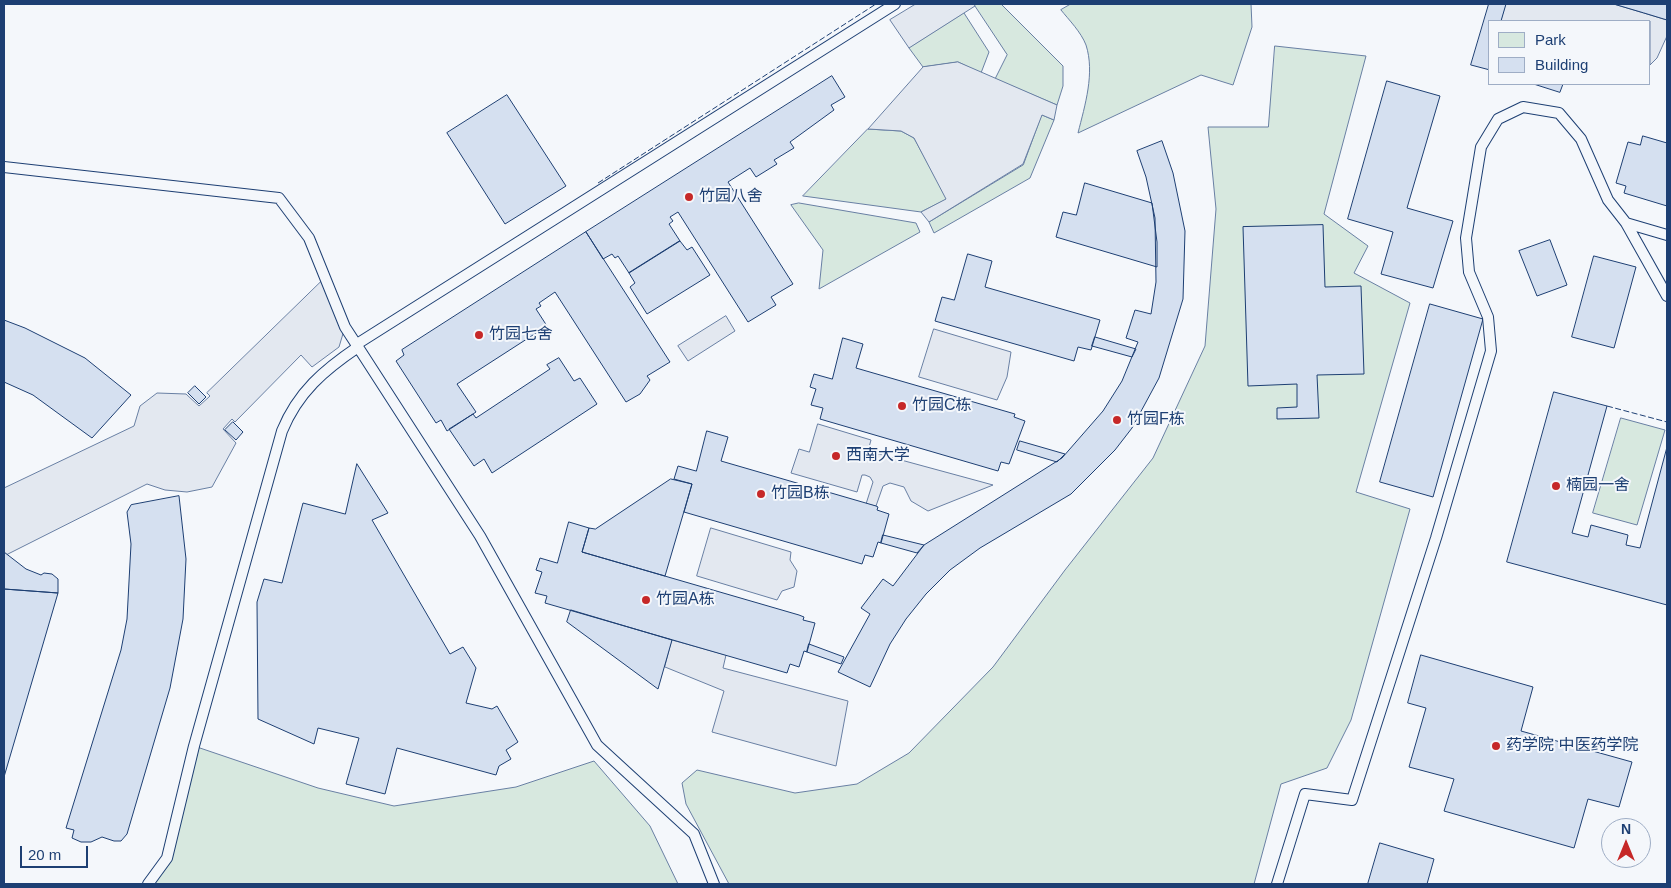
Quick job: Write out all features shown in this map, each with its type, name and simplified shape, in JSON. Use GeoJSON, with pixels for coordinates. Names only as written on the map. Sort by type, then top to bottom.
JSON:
{"type":"FeatureCollection","features":[{"type":"Feature","properties":{"kind":"lane"},"geometry":{"type":"LineString","coordinates":[[148,884],[167,858],[194,746],[282,431],[289,413],[314,380],[357,346],[895,4]]}},
{"type":"Feature","properties":{"kind":"lane"},"geometry":{"type":"LineString","coordinates":[[1277,884],[1305,794],[1352,800],[1436,538],[1491,351],[1488,317],[1469,272],[1466,238],[1481,147],[1498,119],[1523,107],[1559,113],[1581,140],[1608,200],[1626,223],[1667,296]]}},
{"type":"Feature","properties":{"kind":"lane"},"geometry":{"type":"LineString","coordinates":[[4,167],[280,198],[309,238],[345,327],[480,536],[597,745],[694,834],[714,884]]}},
{"type":"Feature","properties":{"kind":"lane"},"geometry":{"type":"LineString","coordinates":[[1626,223],[1667,235]]}},
{"type":"Feature","properties":{"kind":"green space"},"geometry":{"type":"Polygon","coordinates":[[[974,4],[1001,4],[1063,66],[1063,86],[1057,105],[995,79],[1007,55],[974,4]]]}},
{"type":"Feature","properties":{"kind":"green space"},"geometry":{"type":"Polygon","coordinates":[[[1071,4],[1251,4],[1252,27],[1233,85],[1201,75],[1078,133],[1088,89],[1090,67],[1084,40],[1061,10],[1071,4]]]}},
{"type":"Feature","properties":{"kind":"green space"},"geometry":{"type":"Polygon","coordinates":[[[964,13],[989,52],[981,73],[958,62],[923,67],[909,48],[964,13]]]}},
{"type":"Feature","properties":{"kind":"green space"},"geometry":{"type":"Polygon","coordinates":[[[1275,46],[1366,56],[1324,214],[1368,246],[1354,273],[1410,303],[1356,492],[1410,509],[1351,720],[1327,768],[1281,784],[1254,884],[729,884],[686,804],[682,783],[697,770],[795,793],[857,784],[909,753],[993,667],[1065,570],[1153,458],[1205,346],[1216,209],[1208,127],[1268,127],[1275,46]]]}},
{"type":"Feature","properties":{"kind":"green space"},"geometry":{"type":"Polygon","coordinates":[[[1042,115],[1054,120],[1030,178],[934,233],[929,222],[1023,165],[1042,115]]]}},
{"type":"Feature","properties":{"kind":"green space"},"geometry":{"type":"Polygon","coordinates":[[[868,129],[901,131],[914,138],[947,199],[921,212],[803,196],[868,129]]]}},
{"type":"Feature","properties":{"kind":"green space"},"geometry":{"type":"Polygon","coordinates":[[[799,203],[916,223],[920,232],[819,289],[823,250],[791,205],[799,203]]]}},
{"type":"Feature","properties":{"kind":"green space"},"geometry":{"type":"Polygon","coordinates":[[[1621,418],[1665,430],[1637,525],[1593,513],[1621,418]]]}},
{"type":"Feature","properties":{"kind":"green space"},"geometry":{"type":"Polygon","coordinates":[[[194,746],[318,788],[394,806],[516,787],[594,761],[650,826],[678,884],[151,884],[167,858],[194,746]]]}},
{"type":"Feature","properties":{"kind":"shaded area"},"geometry":{"type":"Polygon","coordinates":[[[916,4],[974,4],[975,6],[909,48],[890,20],[916,4]]]}},
{"type":"Feature","properties":{"kind":"shaded area"},"geometry":{"type":"Polygon","coordinates":[[[1506,4],[1614,4],[1667,20],[1667,36],[1657,58],[1651,64],[1651,20],[1501,20],[1506,4]]]}},
{"type":"Feature","properties":{"kind":"shaded area"},"geometry":{"type":"Polygon","coordinates":[[[958,62],[1057,105],[1054,120],[1042,115],[1023,164],[929,222],[921,212],[946,199],[914,138],[901,131],[868,129],[923,67],[958,62]]]}},
{"type":"Feature","properties":{"kind":"shaded area"},"geometry":{"type":"Polygon","coordinates":[[[325,278],[345,327],[339,347],[312,367],[301,355],[235,422],[232,419],[223,429],[236,443],[212,487],[187,492],[165,490],[147,484],[4,556],[4,488],[134,426],[140,406],[157,393],[186,394],[199,406],[210,396],[207,393],[325,278]]]}},
{"type":"Feature","properties":{"kind":"shaded area"},"geometry":{"type":"Polygon","coordinates":[[[726,316],[735,331],[688,361],[678,346],[726,316]]]}},
{"type":"Feature","properties":{"kind":"shaded area"},"geometry":{"type":"Polygon","coordinates":[[[934,329],[1011,352],[1007,377],[997,400],[919,377],[934,329]]]}},
{"type":"Feature","properties":{"kind":"shaded area"},"geometry":{"type":"Polygon","coordinates":[[[818,424],[871,440],[868,451],[993,485],[928,511],[911,501],[904,487],[890,483],[883,486],[876,506],[866,504],[873,482],[870,477],[862,475],[857,492],[791,473],[799,449],[809,452],[818,424]]]}},
{"type":"Feature","properties":{"kind":"shaded area"},"geometry":{"type":"Polygon","coordinates":[[[711,528],[791,552],[790,560],[797,571],[794,587],[782,591],[777,600],[697,576],[711,528]]]}},
{"type":"Feature","properties":{"kind":"shaded area"},"geometry":{"type":"Polygon","coordinates":[[[672,640],[726,655],[723,668],[848,701],[836,766],[712,732],[724,691],[665,667],[672,640]]]}},
{"type":"Feature","properties":{"kind":"building"},"geometry":{"type":"Polygon","coordinates":[[[1489,4],[1506,4],[1501,20],[1488,20],[1488,69],[1471,65],[1489,4]]]}},
{"type":"Feature","properties":{"kind":"building"},"geometry":{"type":"Polygon","coordinates":[[[1614,4],[1667,4],[1667,20],[1644,13],[1614,4]]]}},
{"type":"Feature","properties":{"kind":"building","name":"竹园八舍"},"geometry":{"type":"Polygon","coordinates":[[[832,76],[845,97],[831,105],[834,110],[790,142],[794,148],[774,160],[777,164],[756,177],[750,168],[728,182],[793,284],[771,297],[776,305],[748,322],[678,212],[670,217],[673,221],[669,224],[680,241],[629,273],[618,256],[615,258],[612,254],[603,259],[586,232],[832,76]]]}},
{"type":"Feature","properties":{"kind":"building"},"geometry":{"type":"Polygon","coordinates":[[[1387,81],[1440,96],[1407,208],[1453,221],[1433,288],[1381,274],[1393,232],[1348,219],[1387,81]]]}},
{"type":"Feature","properties":{"kind":"building"},"geometry":{"type":"Polygon","coordinates":[[[1537,85],[1563,85],[1560,92],[1537,85]]]}},
{"type":"Feature","properties":{"kind":"building"},"geometry":{"type":"Polygon","coordinates":[[[507,95],[566,186],[505,224],[447,133],[507,95]]]}},
{"type":"Feature","properties":{"kind":"building"},"geometry":{"type":"Polygon","coordinates":[[[1643,136],[1667,143],[1667,206],[1624,193],[1626,186],[1616,183],[1628,142],[1640,145],[1643,136]]]}},
{"type":"Feature","properties":{"kind":"building","name":"竹园F栋"},"geometry":{"type":"Polygon","coordinates":[[[1162,141],[1173,173],[1185,231],[1183,299],[1159,378],[1132,428],[1115,450],[1071,494],[980,548],[950,570],[926,594],[906,619],[890,644],[870,687],[838,672],[870,614],[861,608],[883,579],[893,586],[924,545],[1062,458],[1103,411],[1122,381],[1138,342],[1126,338],[1135,310],[1151,314],[1156,282],[1155,218],[1146,177],[1137,151],[1162,141]]]}},
{"type":"Feature","properties":{"kind":"building"},"geometry":{"type":"Polygon","coordinates":[[[1085,183],[1152,203],[1157,242],[1157,267],[1056,237],[1063,212],[1076,215],[1085,183]]]}},
{"type":"Feature","properties":{"kind":"building"},"geometry":{"type":"Polygon","coordinates":[[[1323,225],[1325,287],[1361,286],[1364,374],[1317,375],[1319,418],[1277,419],[1277,408],[1297,407],[1297,384],[1248,386],[1243,227],[1323,225]]]}},
{"type":"Feature","properties":{"kind":"building","name":"竹园七舍"},"geometry":{"type":"Polygon","coordinates":[[[586,232],[670,362],[647,376],[650,380],[640,394],[626,402],[555,292],[539,303],[541,306],[536,309],[547,326],[457,384],[476,412],[447,431],[441,420],[436,423],[396,361],[404,355],[402,350],[586,232]]]}},
{"type":"Feature","properties":{"kind":"building"},"geometry":{"type":"Polygon","coordinates":[[[1550,240],[1567,285],[1537,296],[1519,251],[1550,240]]]}},
{"type":"Feature","properties":{"kind":"building"},"geometry":{"type":"Polygon","coordinates":[[[680,241],[687,250],[692,247],[710,275],[647,314],[630,287],[635,283],[629,273],[680,241]]]}},
{"type":"Feature","properties":{"kind":"building"},"geometry":{"type":"Polygon","coordinates":[[[968,254],[992,261],[985,287],[1100,320],[1091,350],[1078,347],[1074,361],[935,321],[942,297],[954,300],[968,254]]]}},
{"type":"Feature","properties":{"kind":"building"},"geometry":{"type":"Polygon","coordinates":[[[1594,256],[1636,267],[1614,348],[1572,337],[1594,256]]]}},
{"type":"Feature","properties":{"kind":"building"},"geometry":{"type":"Polygon","coordinates":[[[1430,304],[1483,319],[1433,497],[1380,482],[1430,304]]]}},
{"type":"Feature","properties":{"kind":"building"},"geometry":{"type":"Polygon","coordinates":[[[4,320],[25,328],[85,358],[131,395],[92,438],[33,395],[4,382],[4,320]]]}},
{"type":"Feature","properties":{"kind":"building"},"geometry":{"type":"Polygon","coordinates":[[[1095,337],[1136,349],[1132,357],[1092,346],[1095,337]]]}},
{"type":"Feature","properties":{"kind":"building","name":"竹园C栋"},"geometry":{"type":"Polygon","coordinates":[[[843,338],[863,344],[856,368],[1015,414],[1014,417],[1025,421],[1009,464],[1001,462],[998,471],[820,419],[823,408],[811,405],[816,389],[810,387],[814,374],[832,379],[843,338]]]}},
{"type":"Feature","properties":{"kind":"building"},"geometry":{"type":"Polygon","coordinates":[[[559,358],[574,381],[580,378],[597,404],[492,473],[484,459],[474,466],[449,429],[473,414],[476,418],[550,369],[547,365],[559,358]]]}},
{"type":"Feature","properties":{"kind":"building"},"geometry":{"type":"Polygon","coordinates":[[[195,386],[206,397],[199,404],[188,393],[195,386]]]}},
{"type":"Feature","properties":{"kind":"building","name":"楠园一舍"},"geometry":{"type":"Polygon","coordinates":[[[1554,392],[1607,406],[1572,533],[1588,537],[1591,525],[1628,535],[1626,545],[1640,548],[1667,447],[1667,605],[1507,562],[1554,392]]]}},
{"type":"Feature","properties":{"kind":"building"},"geometry":{"type":"Polygon","coordinates":[[[233,422],[243,432],[236,440],[225,430],[233,422]]]}},
{"type":"Feature","properties":{"kind":"building","name":"竹园B栋"},"geometry":{"type":"Polygon","coordinates":[[[707,431],[728,437],[721,461],[876,506],[878,507],[877,510],[889,514],[881,543],[878,542],[873,557],[865,555],[862,564],[684,512],[692,484],[674,479],[678,466],[696,471],[707,431]]]}},
{"type":"Feature","properties":{"kind":"building"},"geometry":{"type":"Polygon","coordinates":[[[1020,441],[1065,454],[1057,462],[1017,450],[1020,441]]]}},
{"type":"Feature","properties":{"kind":"building"},"geometry":{"type":"Polygon","coordinates":[[[357,464],[388,513],[372,520],[450,654],[463,647],[476,668],[466,703],[492,709],[497,706],[518,742],[506,750],[511,759],[499,766],[496,775],[397,748],[385,794],[346,784],[359,738],[318,728],[314,744],[258,719],[257,602],[264,579],[282,583],[303,503],[345,514],[357,464]]]}},
{"type":"Feature","properties":{"kind":"building"},"geometry":{"type":"Polygon","coordinates":[[[671,479],[692,484],[665,576],[582,552],[589,528],[595,529],[671,479]]]}},
{"type":"Feature","properties":{"kind":"building"},"geometry":{"type":"Polygon","coordinates":[[[179,496],[186,559],[183,619],[170,688],[127,834],[121,841],[102,837],[91,842],[81,842],[72,838],[74,830],[66,828],[121,650],[127,619],[131,544],[127,512],[131,505],[179,496]]]}},
{"type":"Feature","properties":{"kind":"building","name":"竹园A栋"},"geometry":{"type":"Polygon","coordinates":[[[569,522],[589,528],[582,552],[799,615],[804,617],[803,620],[815,623],[807,652],[804,651],[799,667],[790,664],[787,673],[545,603],[547,596],[535,593],[542,572],[536,570],[540,558],[557,563],[569,522]]]}},
{"type":"Feature","properties":{"kind":"building"},"geometry":{"type":"Polygon","coordinates":[[[883,535],[924,545],[917,553],[881,543],[883,535]]]}},
{"type":"Feature","properties":{"kind":"building"},"geometry":{"type":"Polygon","coordinates":[[[4,552],[26,569],[41,575],[44,573],[52,574],[58,579],[58,593],[4,589],[4,552]]]}},
{"type":"Feature","properties":{"kind":"building"},"geometry":{"type":"Polygon","coordinates":[[[4,589],[58,593],[4,777],[4,589]]]}},
{"type":"Feature","properties":{"kind":"building"},"geometry":{"type":"Polygon","coordinates":[[[571,610],[672,640],[658,689],[567,622],[571,610]]]}},
{"type":"Feature","properties":{"kind":"building"},"geometry":{"type":"Polygon","coordinates":[[[809,644],[844,657],[841,664],[807,652],[809,644]]]}},
{"type":"Feature","properties":{"kind":"building","name":"药学院 中医药学院"},"geometry":{"type":"Polygon","coordinates":[[[1421,655],[1533,687],[1521,731],[1632,762],[1619,807],[1588,799],[1574,848],[1444,811],[1454,779],[1409,767],[1426,708],[1408,703],[1421,655]]]}},
{"type":"Feature","properties":{"kind":"building"},"geometry":{"type":"Polygon","coordinates":[[[1380,843],[1434,859],[1427,884],[1368,884],[1380,843]]]}},
{"type":"Feature","properties":{"kind":"fence"},"geometry":{"type":"LineString","coordinates":[[598,183],[876,4]]}},
{"type":"Feature","properties":{"kind":"fence"},"geometry":{"type":"LineString","coordinates":[[1607,406],[1667,422]]}},
{"type":"Feature","properties":{"kind":"place","name":"竹园八舍"},"geometry":{"type":"Point","coordinates":[689,197]}},
{"type":"Feature","properties":{"kind":"place","name":"竹园七舍"},"geometry":{"type":"Point","coordinates":[479,335]}},
{"type":"Feature","properties":{"kind":"place","name":"竹园C栋"},"geometry":{"type":"Point","coordinates":[902,406]}},
{"type":"Feature","properties":{"kind":"place","name":"竹园F栋"},"geometry":{"type":"Point","coordinates":[1117,420]}},
{"type":"Feature","properties":{"kind":"place","name":"西南大学"},"geometry":{"type":"Point","coordinates":[836,456]}},
{"type":"Feature","properties":{"kind":"place","name":"楠园一舍"},"geometry":{"type":"Point","coordinates":[1556,486]}},
{"type":"Feature","properties":{"kind":"place","name":"竹园B栋"},"geometry":{"type":"Point","coordinates":[761,494]}},
{"type":"Feature","properties":{"kind":"place","name":"竹园A栋"},"geometry":{"type":"Point","coordinates":[646,600]}},
{"type":"Feature","properties":{"kind":"place","name":"药学院 中医药学院"},"geometry":{"type":"Point","coordinates":[1496,746]}}]}
